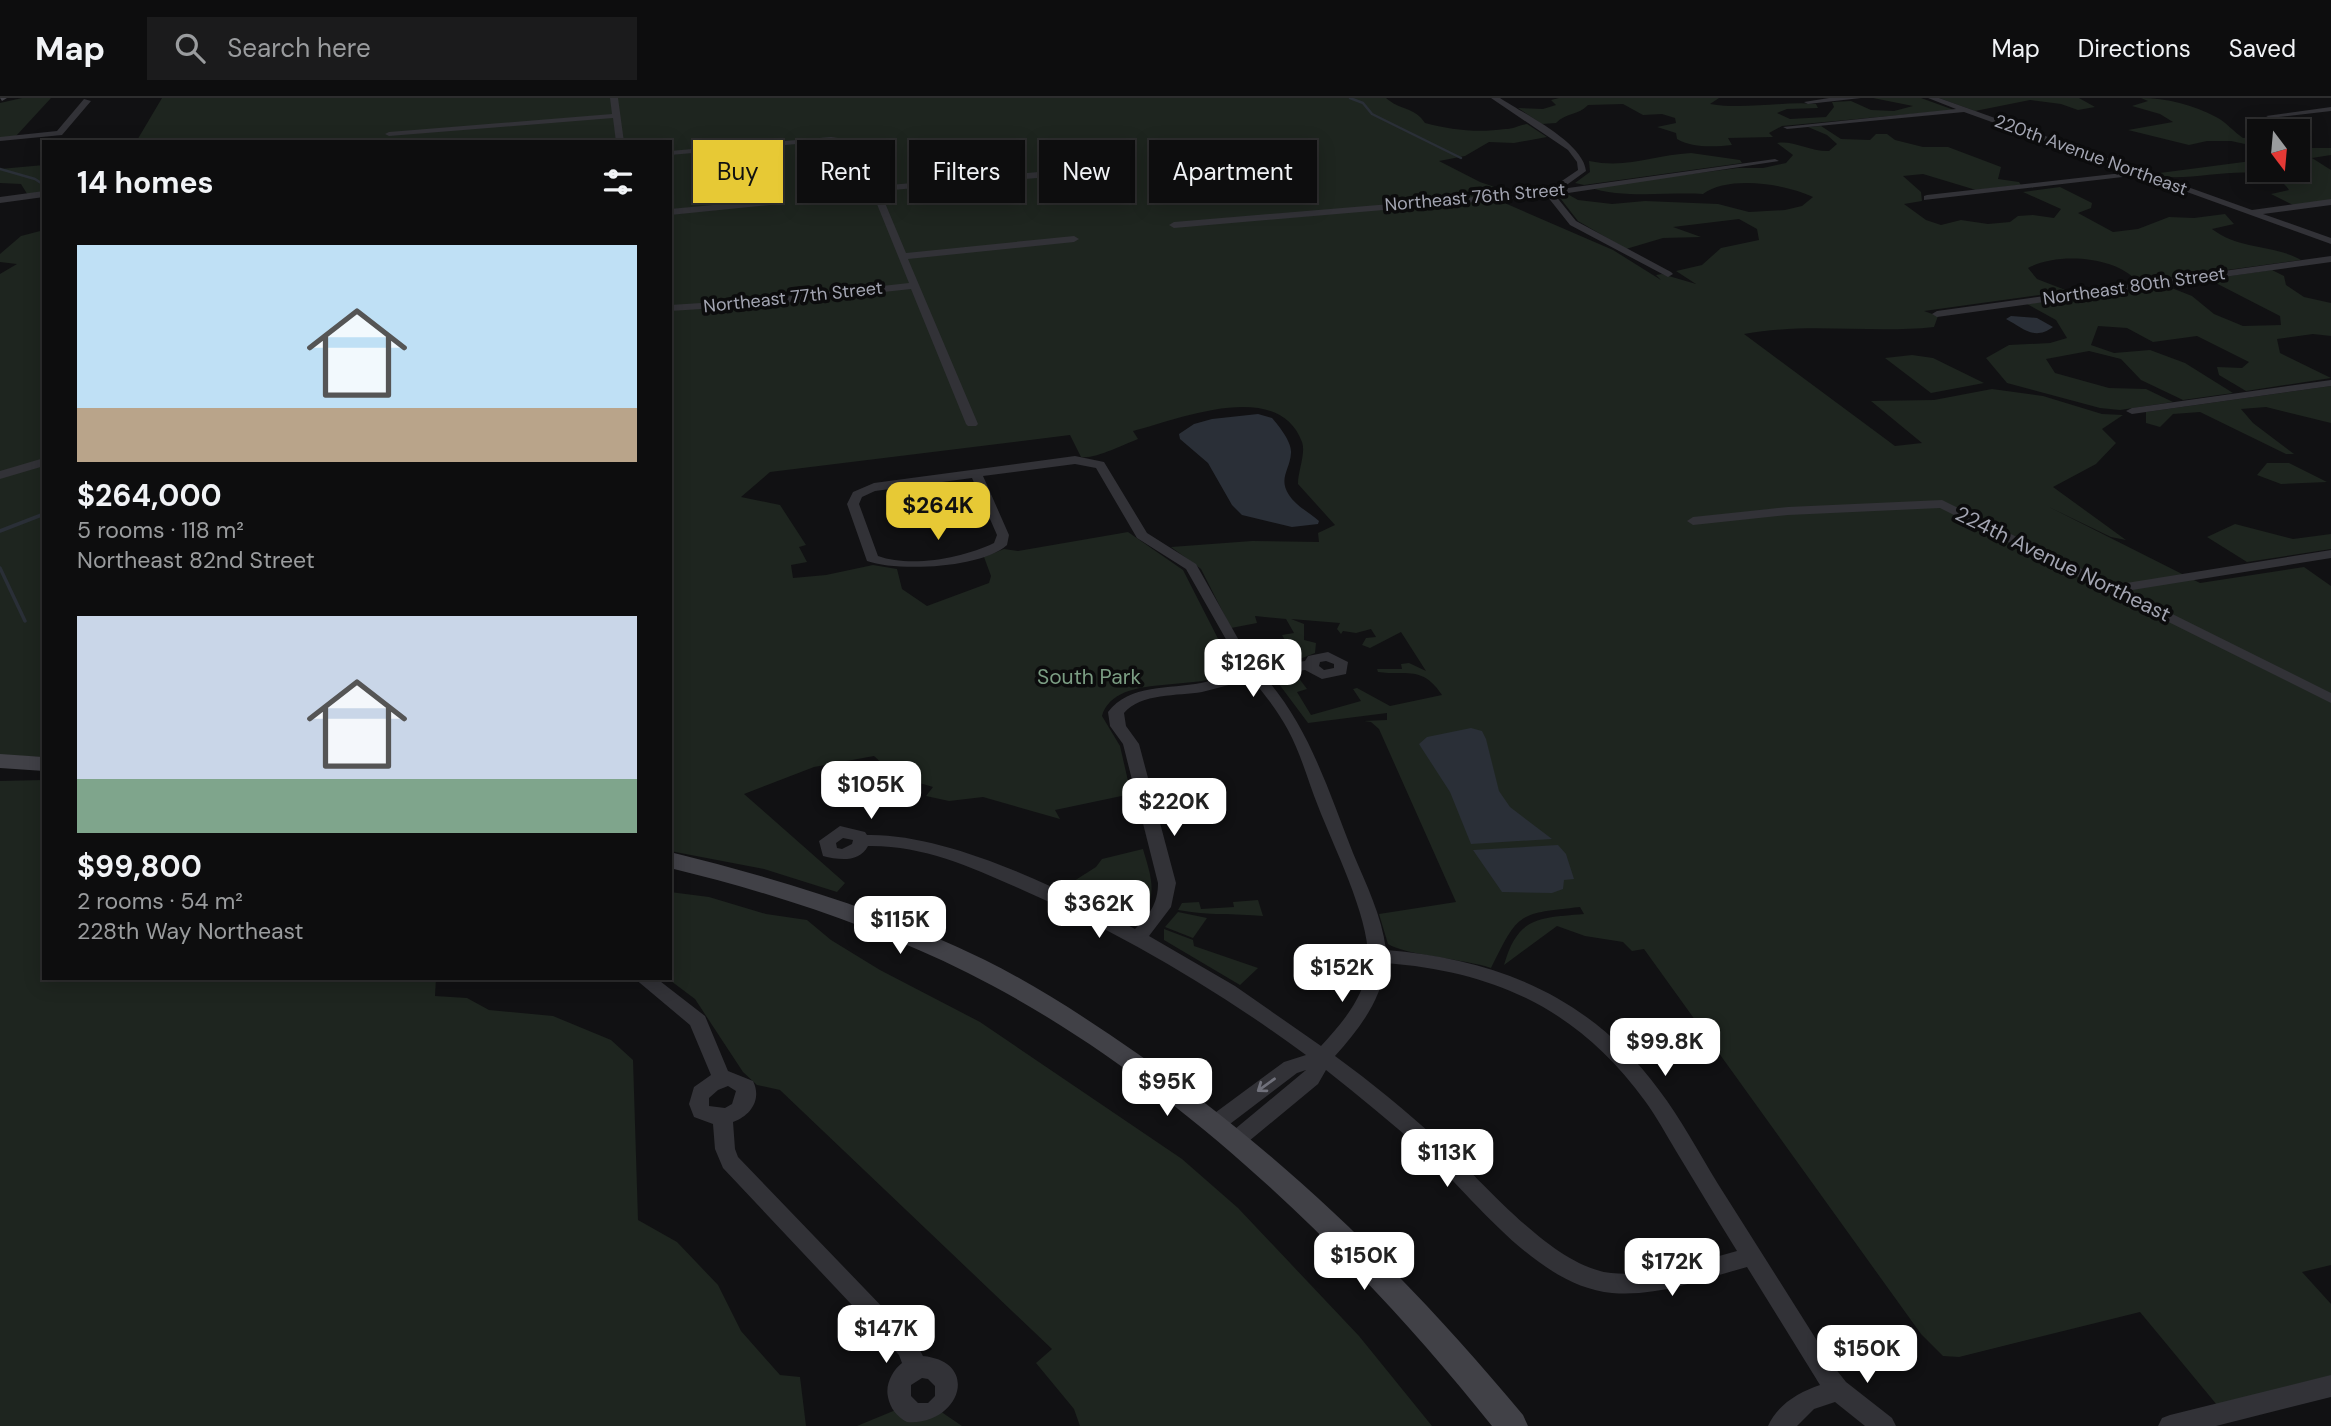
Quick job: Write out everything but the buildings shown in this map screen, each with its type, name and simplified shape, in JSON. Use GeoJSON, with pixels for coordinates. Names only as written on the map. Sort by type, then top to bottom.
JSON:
{"type":"FeatureCollection","features":[{"type":"Feature","properties":{"kind":"street"},"geometry":{"type":"LineString","coordinates":[[614,98],[614,116],[620,140]]}},
{"type":"Feature","properties":{"kind":"street"},"geometry":{"type":"LineString","coordinates":[[1495,98],[1576,152],[1582,171],[1549,193],[1573,223],[1668,274]]}},
{"type":"Feature","properties":{"kind":"street"},"geometry":{"type":"LineString","coordinates":[[1808,102],[1857,98]]}},
{"type":"Feature","properties":{"kind":"street","name":"220th Avenue Northeast"},"geometry":{"type":"LineString","coordinates":[[1932,98],[2331,241]]}},
{"type":"Feature","properties":{"kind":"street"},"geometry":{"type":"LineString","coordinates":[[0,139],[62,131],[87,101]]}},
{"type":"Feature","properties":{"kind":"street"},"geometry":{"type":"LineString","coordinates":[[2270,116],[2331,109]]}},
{"type":"Feature","properties":{"kind":"street"},"geometry":{"type":"LineString","coordinates":[[1787,127],[1967,110]]}},
{"type":"Feature","properties":{"kind":"street"},"geometry":{"type":"LineString","coordinates":[[389,134],[614,116]]}},
{"type":"Feature","properties":{"kind":"street"},"geometry":{"type":"LineString","coordinates":[[672,153],[797,142]]}},
{"type":"Feature","properties":{"kind":"street","name":"Northeast 76th Street"},"geometry":{"type":"LineString","coordinates":[[1174,225],[1549,193],[1775,161]]}},
{"type":"Feature","properties":{"kind":"street"},"geometry":{"type":"LineString","coordinates":[[1927,198],[2143,174]]}},
{"type":"Feature","properties":{"kind":"street"},"geometry":{"type":"LineString","coordinates":[[895,187],[1039,175]]}},
{"type":"Feature","properties":{"kind":"street"},"geometry":{"type":"LineString","coordinates":[[0,200],[42,194]]}},
{"type":"Feature","properties":{"kind":"street"},"geometry":{"type":"LineString","coordinates":[[2250,212],[2331,202]]}},
{"type":"Feature","properties":{"kind":"street"},"geometry":{"type":"LineString","coordinates":[[672,212],[766,203]]}},
{"type":"Feature","properties":{"kind":"street"},"geometry":{"type":"LineString","coordinates":[[882,203],[972,425]]}},
{"type":"Feature","properties":{"kind":"street"},"geometry":{"type":"LineString","coordinates":[[905,256],[1074,239]]}},
{"type":"Feature","properties":{"kind":"street","name":"Northeast 80th Street"},"geometry":{"type":"LineString","coordinates":[[1937,314],[2331,259]]}},
{"type":"Feature","properties":{"kind":"street","name":"Northeast 77th Street"},"geometry":{"type":"LineString","coordinates":[[672,308],[765,302],[916,285]]}},
{"type":"Feature","properties":{"kind":"street"},"geometry":{"type":"LineString","coordinates":[[2132,411],[2331,383]]}},
{"type":"Feature","properties":{"kind":"street"},"geometry":{"type":"LineString","coordinates":[[976,473],[1003,535],[1000,545],[986,553],[898,566],[880,563],[872,558],[866,549],[853,504],[856,495],[874,487],[976,473],[1075,460],[1093,461],[1103,467],[1142,535],[1191,567],[1225,631],[1254,673],[1276,698],[1297,732],[1368,914],[1378,956],[1366,1003],[1349,1030],[1322,1058],[1311,1079],[1226,1132]]}},
{"type":"Feature","properties":{"kind":"street"},"geometry":{"type":"LineString","coordinates":[[0,475],[42,463]]}},
{"type":"Feature","properties":{"kind":"street","name":"224th Avenue Northeast"},"geometry":{"type":"LineString","coordinates":[[1693,521],[1788,510],[1942,504],[2331,699]]}},
{"type":"Feature","properties":{"kind":"street"},"geometry":{"type":"LineString","coordinates":[[2113,589],[2331,554]]}},
{"type":"Feature","properties":{"kind":"street"},"geometry":{"type":"LineString","coordinates":[[1136,938],[1160,912],[1167,892],[1131,744],[1116,722],[1116,712],[1123,704],[1140,696],[1203,687],[1281,667],[1310,665]]}},
{"type":"Feature","properties":{"kind":"street"},"geometry":{"type":"LineString","coordinates":[[0,761],[42,764]]}},
{"type":"Feature","properties":{"kind":"street"},"geometry":{"type":"LineString","coordinates":[[862,841],[910,842],[948,853],[1066,902],[1136,938],[1233,995],[1322,1058],[1429,1144],[1556,1263],[1592,1280],[1637,1284],[1750,1257]]}},
{"type":"Feature","properties":{"kind":"street"},"geometry":{"type":"LineString","coordinates":[[672,860],[824,903],[876,922],[979,968],[1080,1027],[1226,1132],[1296,1192],[1398,1290],[1512,1426]]}},
{"type":"Feature","properties":{"kind":"street"},"geometry":{"type":"LineString","coordinates":[[1378,956],[1420,958],[1493,976],[1556,1003],[1591,1028],[1623,1059],[1652,1095],[1750,1257],[1838,1390],[1884,1426]]}},
{"type":"Feature","properties":{"kind":"street"},"geometry":{"type":"LineString","coordinates":[[646,980],[698,1021],[722,1079]]}},
{"type":"Feature","properties":{"kind":"street"},"geometry":{"type":"LineString","coordinates":[[722,1079],[737,1080],[748,1093],[742,1107],[723,1117],[707,1115],[698,1105],[698,1099],[706,1086],[722,1079]]}},
{"type":"Feature","properties":{"kind":"street"},"geometry":{"type":"LineString","coordinates":[[723,1117],[724,1149],[730,1162],[907,1348],[917,1369]]}},
{"type":"Feature","properties":{"kind":"street"},"geometry":{"type":"LineString","coordinates":[[2170,1426],[2331,1386]]}},
{"type":"Feature","properties":{"kind":"street"},"geometry":{"type":"LineString","coordinates":[[1780,1426],[1806,1401],[1838,1390]]}},
{"type":"Feature","properties":{"kind":"green space"},"geometry":{"type":"Polygon","coordinates":[[[22,98],[51,98],[16,136],[0,138],[0,103],[22,98]]]}},
{"type":"Feature","properties":{"kind":"green space","name":"South Park"},"geometry":{"type":"Polygon","coordinates":[[[162,98],[1386,98],[1417,114],[1425,123],[1485,131],[1527,124],[1547,137],[1514,143],[1489,142],[1465,156],[1439,161],[1480,182],[1509,192],[1486,195],[1613,250],[1661,280],[1656,275],[1662,274],[1696,284],[1676,271],[1702,265],[1721,248],[1759,240],[1757,229],[1739,219],[1673,227],[1701,237],[1663,238],[1626,249],[1578,221],[1557,194],[1562,191],[1578,200],[1612,204],[1645,201],[1718,204],[1749,212],[1802,206],[1813,197],[1773,185],[1742,183],[1714,188],[1703,194],[1630,194],[1588,187],[1738,168],[1763,168],[1786,163],[1793,155],[1777,143],[1829,151],[1837,144],[1827,135],[1808,127],[1821,126],[1841,139],[1870,140],[1876,134],[1887,134],[1895,140],[1923,147],[1948,147],[2001,167],[1998,179],[2019,182],[2021,185],[1976,190],[1923,174],[1903,176],[1921,192],[1922,201],[1904,204],[1926,220],[1941,225],[1961,220],[1988,224],[2010,222],[2018,216],[2033,215],[2054,218],[2061,209],[2023,192],[2060,187],[2092,203],[2091,208],[2078,213],[2113,232],[2138,229],[2169,217],[2194,218],[2225,214],[2234,224],[2212,229],[2222,236],[2279,251],[2301,260],[2138,282],[2128,273],[2101,262],[2086,259],[2054,260],[2028,268],[2037,279],[2068,291],[1924,311],[1938,316],[1934,327],[1816,328],[1744,334],[1895,446],[1922,443],[1871,401],[1934,400],[1992,389],[2043,396],[2102,414],[2123,415],[2102,429],[2116,443],[2096,464],[2053,487],[2126,540],[2111,537],[2049,507],[2200,583],[2304,567],[2331,586],[2331,1265],[2302,1272],[2331,1304],[2331,1386],[2222,1411],[2140,1312],[1959,1357],[1943,1356],[1921,1334],[1644,949],[1632,951],[1623,942],[1585,936],[1557,926],[1504,965],[1516,937],[1524,928],[1543,919],[1584,914],[1580,907],[1543,912],[1522,919],[1508,936],[1491,968],[1408,951],[1388,944],[1379,914],[1456,902],[1379,729],[1371,722],[1364,721],[1387,720],[1387,713],[1308,723],[1276,680],[1278,675],[1295,673],[1307,689],[1297,692],[1311,715],[1361,701],[1353,689],[1357,688],[1390,706],[1442,695],[1428,679],[1420,676],[1378,672],[1377,669],[1402,669],[1401,664],[1409,663],[1426,671],[1401,632],[1370,648],[1362,645],[1366,638],[1376,637],[1371,629],[1356,633],[1343,631],[1341,634],[1337,629],[1340,623],[1291,619],[1304,624],[1304,640],[1316,643],[1315,653],[1280,664],[1261,665],[1254,662],[1248,656],[1260,653],[1263,658],[1292,653],[1282,635],[1294,633],[1286,619],[1255,616],[1257,623],[1231,628],[1201,569],[1171,547],[1252,541],[1319,542],[1318,533],[1335,525],[1298,484],[1302,442],[1290,423],[1272,412],[1250,407],[1201,412],[1133,431],[1138,439],[1087,457],[1081,457],[1070,435],[770,472],[741,497],[780,505],[806,545],[799,547],[807,562],[791,565],[793,578],[826,575],[873,565],[897,569],[902,589],[927,606],[989,583],[991,576],[984,557],[1004,549],[1018,551],[1128,532],[1183,570],[1233,668],[1220,676],[1203,681],[1142,688],[1125,693],[1111,702],[1102,716],[1120,746],[1131,794],[1055,810],[1060,819],[983,797],[949,801],[926,796],[933,787],[896,776],[874,756],[814,767],[744,794],[845,883],[837,892],[764,869],[672,851],[672,140],[137,140],[162,98]]]}},
{"type":"Feature","properties":{"kind":"green space"},"geometry":{"type":"Polygon","coordinates":[[[1719,98],[1710,104],[1737,106],[1803,103],[1816,104],[1818,108],[1787,109],[1777,113],[1790,119],[1826,117],[1834,107],[1832,102],[1851,101],[1871,110],[1894,111],[1913,106],[1873,98],[1921,98],[1954,110],[1782,126],[1769,133],[1773,137],[1728,138],[1732,145],[1711,146],[1683,142],[1677,139],[1676,133],[1657,127],[1676,123],[1675,118],[1662,114],[1643,115],[1623,104],[1588,105],[1556,123],[1542,124],[1518,108],[1543,109],[1556,105],[1551,100],[1719,98]]]}},
{"type":"Feature","properties":{"kind":"green space"},"geometry":{"type":"Polygon","coordinates":[[[1939,98],[2079,98],[2095,107],[2078,110],[2061,104],[2030,100],[1975,111],[1939,98]]]}},
{"type":"Feature","properties":{"kind":"green space"},"geometry":{"type":"Polygon","coordinates":[[[2141,98],[2170,101],[2199,109],[2220,119],[2243,138],[2247,138],[2247,144],[2207,141],[2189,145],[2128,130],[2173,122],[2160,114],[2132,106],[2148,101],[2141,98]]]}},
{"type":"Feature","properties":{"kind":"green space"},"geometry":{"type":"Polygon","coordinates":[[[2310,148],[2331,148],[2331,155],[2312,158],[2331,170],[2331,200],[2293,205],[2271,194],[2289,190],[2280,182],[2310,182],[2310,148]]]}},
{"type":"Feature","properties":{"kind":"green space"},"geometry":{"type":"Polygon","coordinates":[[[1691,153],[1740,160],[1742,163],[1584,185],[1575,183],[1590,172],[1589,161],[1628,163],[1691,153]]]}},
{"type":"Feature","properties":{"kind":"green space"},"geometry":{"type":"Polygon","coordinates":[[[2247,162],[2247,173],[2185,177],[2152,174],[2247,162]]]}},
{"type":"Feature","properties":{"kind":"green space"},"geometry":{"type":"Polygon","coordinates":[[[42,165],[42,194],[29,197],[21,184],[0,183],[0,169],[42,165]]]}},
{"type":"Feature","properties":{"kind":"green space"},"geometry":{"type":"Polygon","coordinates":[[[42,231],[42,757],[0,755],[0,274],[17,264],[0,262],[0,254],[21,236],[42,231]]]}},
{"type":"Feature","properties":{"kind":"green space"},"geometry":{"type":"Polygon","coordinates":[[[2272,270],[2284,276],[2286,285],[2304,297],[2331,303],[2331,336],[2313,334],[2277,339],[2280,353],[2331,378],[2246,391],[2219,375],[2217,367],[2242,368],[2249,362],[2197,336],[2153,342],[2127,328],[2098,326],[2091,345],[2114,353],[2150,350],[2185,363],[2233,393],[2183,400],[2141,380],[2121,359],[2089,351],[2046,359],[2055,373],[2109,388],[2146,389],[2173,402],[2120,410],[2100,408],[2007,383],[1986,358],[2009,345],[2050,343],[2067,338],[2056,320],[2027,304],[2164,285],[2192,296],[2214,314],[2243,326],[2281,325],[2280,316],[2208,279],[2272,270]]]}},
{"type":"Feature","properties":{"kind":"green space"},"geometry":{"type":"Polygon","coordinates":[[[1912,355],[1933,358],[1984,383],[1931,393],[1885,358],[1912,355]]]}},
{"type":"Feature","properties":{"kind":"green space"},"geometry":{"type":"Polygon","coordinates":[[[2331,386],[2331,423],[2266,407],[2241,409],[2253,423],[2294,454],[2286,454],[2200,412],[2173,414],[2160,427],[2146,423],[2146,412],[2331,386]]]}},
{"type":"Feature","properties":{"kind":"green space"},"geometry":{"type":"Polygon","coordinates":[[[2267,463],[2289,463],[2327,482],[2281,484],[2257,475],[2267,463]]]}},
{"type":"Feature","properties":{"kind":"green space"},"geometry":{"type":"Polygon","coordinates":[[[2235,524],[2293,539],[2331,534],[2331,549],[2247,562],[2207,537],[2235,524]]]}},
{"type":"Feature","properties":{"kind":"green space"},"geometry":{"type":"Polygon","coordinates":[[[42,780],[42,980],[436,980],[435,996],[467,998],[489,1010],[553,1016],[611,1040],[633,1060],[638,1220],[677,1242],[718,1285],[741,1331],[780,1375],[800,1377],[806,1426],[0,1426],[0,781],[42,780]]]}},
{"type":"Feature","properties":{"kind":"green space"},"geometry":{"type":"Polygon","coordinates":[[[1143,849],[1152,885],[1149,902],[1139,918],[1124,919],[1063,888],[1096,867],[1102,859],[1143,849]]]}},
{"type":"Feature","properties":{"kind":"green space"},"geometry":{"type":"Polygon","coordinates":[[[672,892],[709,897],[766,914],[807,920],[831,940],[880,970],[980,1022],[1182,1159],[1238,1208],[1359,1336],[1432,1426],[1080,1426],[1074,1409],[1036,1363],[1052,1349],[780,1090],[757,1085],[743,1072],[695,999],[670,980],[672,980],[672,892]]]}},
{"type":"Feature","properties":{"kind":"green space"},"geometry":{"type":"Polygon","coordinates":[[[1258,900],[1263,916],[1178,910],[1182,903],[1199,902],[1201,909],[1234,907],[1233,902],[1258,900]]]}},
{"type":"Feature","properties":{"kind":"green space"},"geometry":{"type":"Polygon","coordinates":[[[1178,912],[1207,918],[1193,938],[1165,927],[1178,912]]]}},
{"type":"Feature","properties":{"kind":"green space"},"geometry":{"type":"Polygon","coordinates":[[[1164,929],[1193,940],[1194,946],[1258,968],[1240,985],[1164,940],[1164,929]]]}},
{"type":"Feature","properties":{"kind":"green space"},"geometry":{"type":"Polygon","coordinates":[[[903,1407],[937,1409],[962,1426],[857,1426],[903,1407]]]}},
{"type":"Feature","properties":{"kind":"shaded area"},"geometry":{"type":"Polygon","coordinates":[[[2011,316],[2037,318],[2053,327],[2040,333],[2029,332],[2006,319],[2011,316]]]}},
{"type":"Feature","properties":{"kind":"shaded area"},"geometry":{"type":"Polygon","coordinates":[[[1258,414],[1272,418],[1287,439],[1291,453],[1285,479],[1286,489],[1295,503],[1319,521],[1318,524],[1292,527],[1242,515],[1232,505],[1208,463],[1180,439],[1179,434],[1194,424],[1212,419],[1258,414]]]}},
{"type":"Feature","properties":{"kind":"shaded area"},"geometry":{"type":"Polygon","coordinates":[[[1471,728],[1482,731],[1486,739],[1499,791],[1510,807],[1552,839],[1471,844],[1450,792],[1419,744],[1427,737],[1471,728]]]}},
{"type":"Feature","properties":{"kind":"shaded area"},"geometry":{"type":"Polygon","coordinates":[[[1558,845],[1566,854],[1574,879],[1564,880],[1563,889],[1552,893],[1502,892],[1473,850],[1558,845]]]}},
{"type":"Feature","properties":{"kind":"waterway"},"geometry":{"type":"LineString","coordinates":[[1350,98],[1363,103],[1372,114],[1461,158]]}},
{"type":"Feature","properties":{"kind":"waterway"},"geometry":{"type":"LineString","coordinates":[[0,169],[42,184]]}},
{"type":"Feature","properties":{"kind":"waterway"},"geometry":{"type":"LineString","coordinates":[[0,531],[42,515]]}},
{"type":"Feature","properties":{"kind":"waterway"},"geometry":{"type":"LineString","coordinates":[[0,568],[25,621]]}}]}
